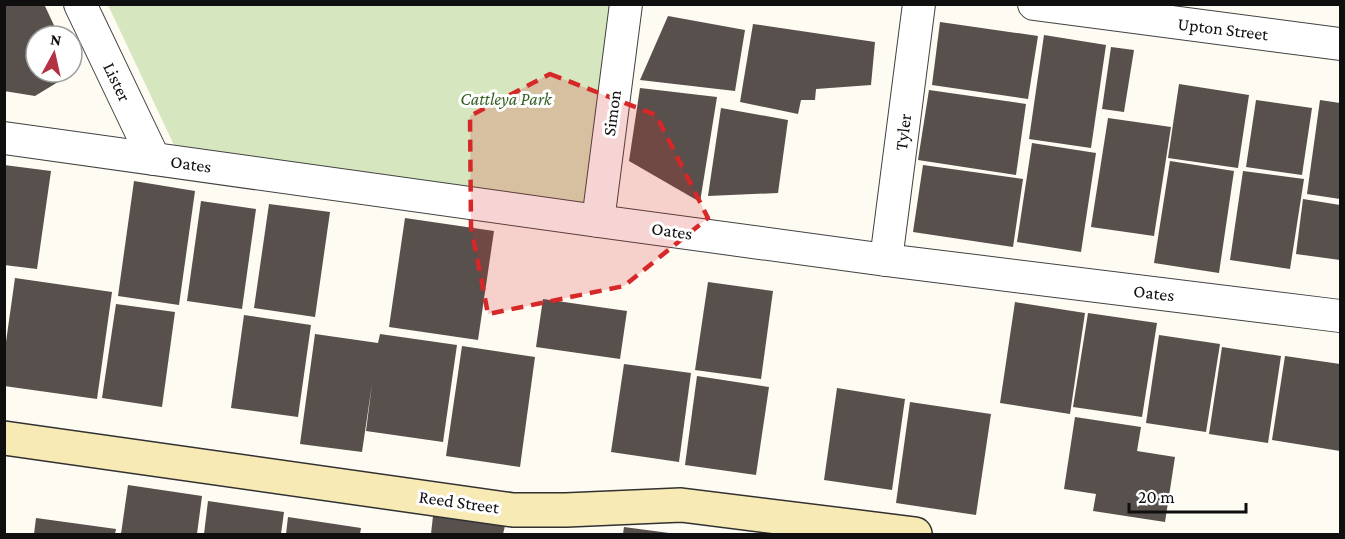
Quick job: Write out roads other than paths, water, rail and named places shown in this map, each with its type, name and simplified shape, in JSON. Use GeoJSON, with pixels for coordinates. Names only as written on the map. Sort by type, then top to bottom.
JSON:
{"type":"FeatureCollection","features":[{"type":"Feature","properties":{"kind":"street","name":"Lister"},"geometry":{"type":"LineString","coordinates":[[80,4],[154,159]]}},
{"type":"Feature","properties":{"kind":"street","name":"Simon"},"geometry":{"type":"LineString","coordinates":[[597,221],[627,4]]}},
{"type":"Feature","properties":{"kind":"street","name":"Tyler"},"geometry":{"type":"LineString","coordinates":[[886,260],[919,4]]}},
{"type":"Feature","properties":{"kind":"street","name":"Upton Street"},"geometry":{"type":"LineString","coordinates":[[1034,4],[1341,44]]}},
{"type":"Feature","properties":{"kind":"street","name":"Oates"},"geometry":{"type":"LineString","coordinates":[[4,138],[886,260],[1341,316]]}},
{"type":"Feature","properties":{"kind":"street","name":"Reed Street"},"geometry":{"type":"LineString","coordinates":[[4,438],[513,510],[681,505],[915,534]]}},
{"type":"Feature","properties":{"kind":"park label","name":"Cattleya Park"},"geometry":{"type":"Point","coordinates":[506,99]}}]}
